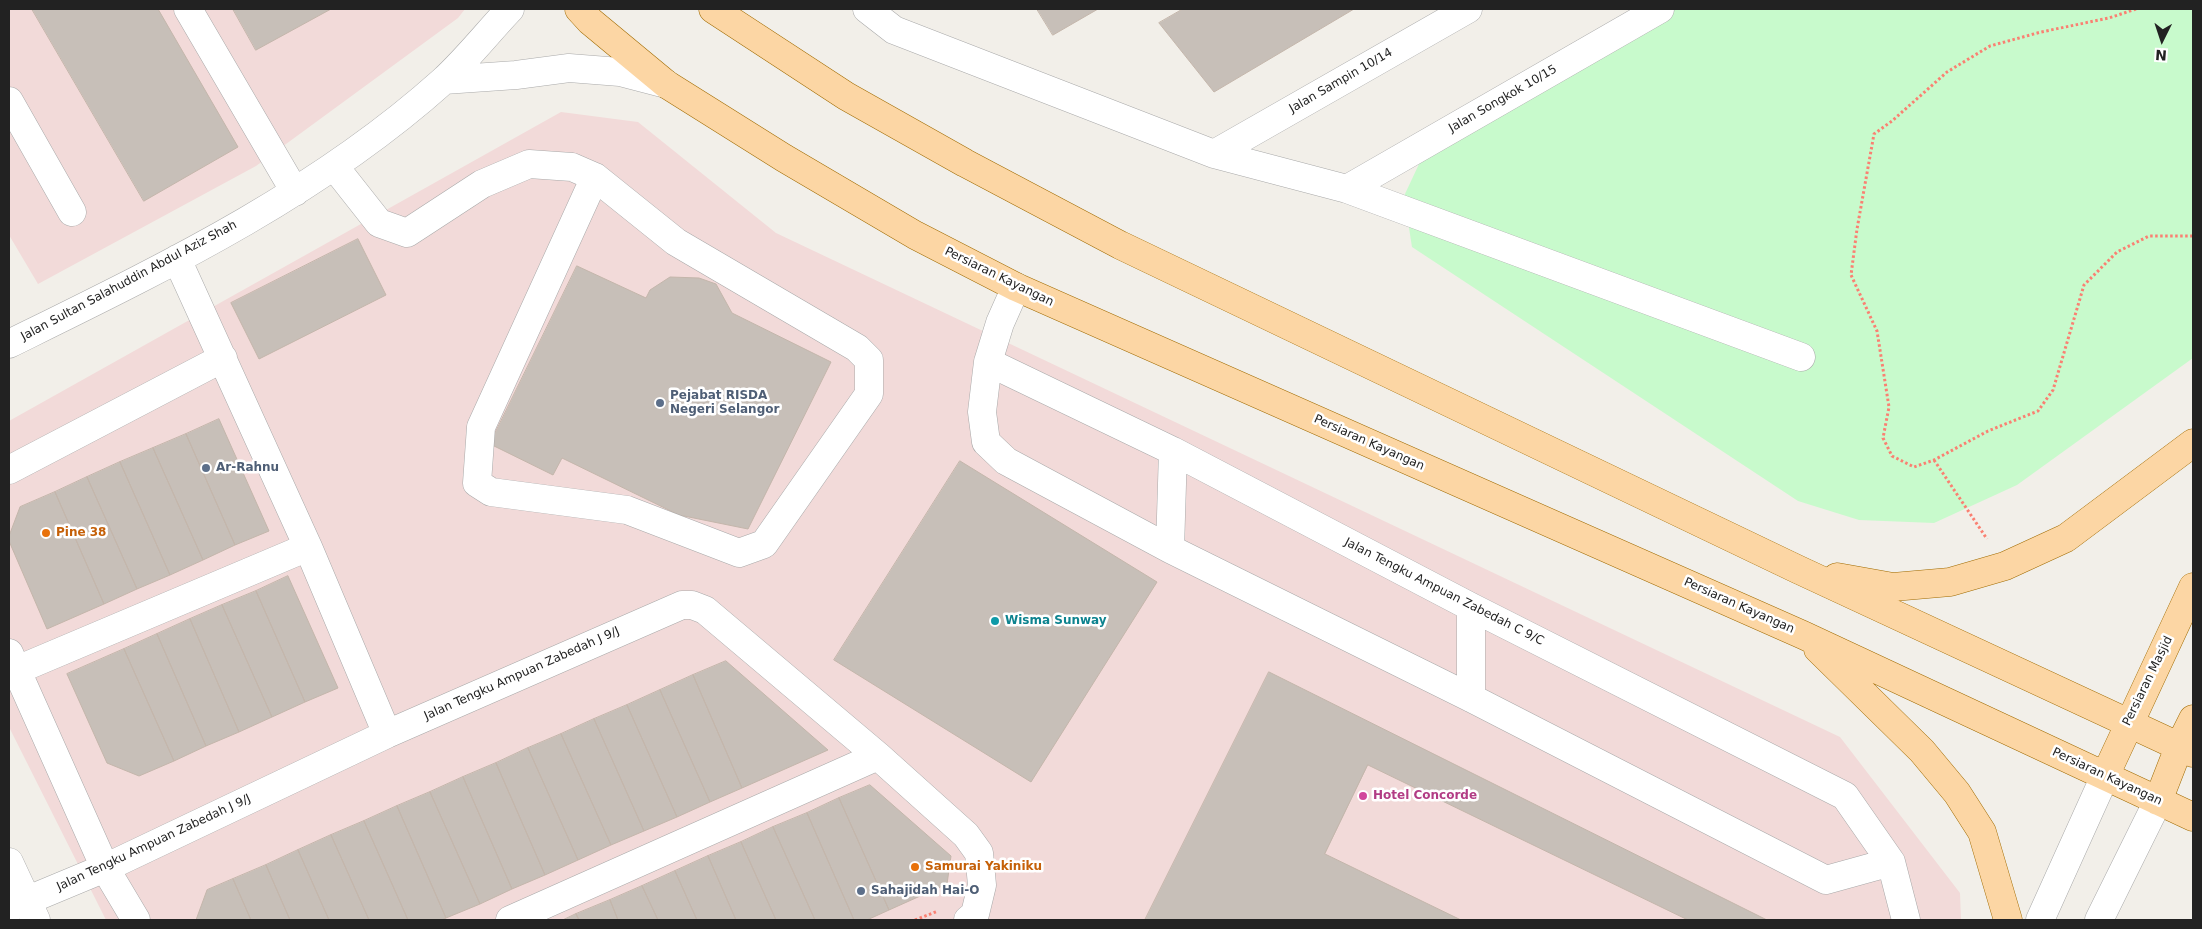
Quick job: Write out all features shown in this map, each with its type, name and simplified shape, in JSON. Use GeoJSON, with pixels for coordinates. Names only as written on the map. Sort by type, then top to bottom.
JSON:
{"type":"FeatureCollection","features":[{"type":"Feature","properties":{"kind":"main road","name":"Persiaran Kayangan"},"geometry":{"type":"LineString","coordinates":[[579,9],[590,21],[666,84],[784,158],[915,235],[1016,287],[1803,635],[2193,817]]}},
{"type":"Feature","properties":{"kind":"main road"},"geometry":{"type":"LineString","coordinates":[[713,9],[846,96],[965,163],[1120,245],[1797,569],[2186,750]]}},
{"type":"Feature","properties":{"kind":"main road"},"geometry":{"type":"LineString","coordinates":[[1797,569],[1893,587],[1950,582],[2005,566],[2066,538],[2193,443]]}},
{"type":"Feature","properties":{"kind":"main road","name":"Persiaran Masjid"},"geometry":{"type":"LineString","coordinates":[[2105,776],[2128,723],[2193,587]]}},
{"type":"Feature","properties":{"kind":"main road"},"geometry":{"type":"LineString","coordinates":[[1803,635],[1922,751],[1957,793],[1982,832],[2008,920]]}},
{"type":"Feature","properties":{"kind":"main road"},"geometry":{"type":"LineString","coordinates":[[2158,801],[2186,750],[2193,719]]}},
{"type":"Feature","properties":{"kind":"street"},"geometry":{"type":"LineString","coordinates":[[188,9],[295,192]]}},
{"type":"Feature","properties":{"kind":"street","name":"Jalan Sultan Salahuddin Abdul Aziz Shah"},"geometry":{"type":"LineString","coordinates":[[9,344],[177,259],[295,192],[334,166],[444,80],[510,9]]}},
{"type":"Feature","properties":{"kind":"street"},"geometry":{"type":"LineString","coordinates":[[867,9],[894,30],[1214,154],[1347,189],[1801,357]]}},
{"type":"Feature","properties":{"kind":"street","name":"Jalan Sampin 10/14"},"geometry":{"type":"LineString","coordinates":[[1214,154],[1468,9]]}},
{"type":"Feature","properties":{"kind":"street","name":"Jalan Songkok 10/15"},"geometry":{"type":"LineString","coordinates":[[1347,189],[1660,9]]}},
{"type":"Feature","properties":{"kind":"street"},"geometry":{"type":"LineString","coordinates":[[444,80],[516,75],[569,68],[620,72],[666,84]]}},
{"type":"Feature","properties":{"kind":"street"},"geometry":{"type":"LineString","coordinates":[[9,100],[72,212]]}},
{"type":"Feature","properties":{"kind":"street"},"geometry":{"type":"LineString","coordinates":[[334,166],[379,223],[407,233],[482,184],[529,164],[572,167],[595,177],[676,242],[856,348],[870,360],[870,394],[764,544],[739,553],[627,510],[491,492],[477,483],[481,427],[595,177]]}},
{"type":"Feature","properties":{"kind":"street"},"geometry":{"type":"LineString","coordinates":[[177,259],[224,358],[308,547],[387,734]]}},
{"type":"Feature","properties":{"kind":"street"},"geometry":{"type":"LineString","coordinates":[[1016,287],[1000,323],[988,362],[982,412],[986,442],[1006,461],[1170,549],[1470,698],[1826,880],[1891,862]]}},
{"type":"Feature","properties":{"kind":"street"},"geometry":{"type":"LineString","coordinates":[[9,470],[224,358]]}},
{"type":"Feature","properties":{"kind":"street","name":"Jalan Tengku Ampuan Zabedah C 9/C"},"geometry":{"type":"LineString","coordinates":[[988,362],[1173,451],[1472,607],[1845,796],[1891,862],[1906,920]]}},
{"type":"Feature","properties":{"kind":"street"},"geometry":{"type":"LineString","coordinates":[[1170,549],[1173,451]]}},
{"type":"Feature","properties":{"kind":"street"},"geometry":{"type":"LineString","coordinates":[[136,920],[105,868],[13,661],[308,547]]}},
{"type":"Feature","properties":{"kind":"street","name":"Jalan Tengku Ampuan Zabedah J 9/J"},"geometry":{"type":"LineString","coordinates":[[23,910],[105,868],[387,734],[682,605],[692,605],[704,610],[878,756],[966,835],[979,853],[982,885],[975,914],[968,920]]}},
{"type":"Feature","properties":{"kind":"street"},"geometry":{"type":"LineString","coordinates":[[1470,698],[1472,607]]}},
{"type":"Feature","properties":{"kind":"street"},"geometry":{"type":"LineString","coordinates":[[510,920],[878,756]]}},
{"type":"Feature","properties":{"kind":"street"},"geometry":{"type":"LineString","coordinates":[[2040,920],[2105,776]]}},
{"type":"Feature","properties":{"kind":"street"},"geometry":{"type":"LineString","coordinates":[[2100,920],[2158,801]]}},
{"type":"Feature","properties":{"kind":"street"},"geometry":{"type":"LineString","coordinates":[[9,862],[23,910]]}},
{"type":"Feature","properties":{"kind":"path"},"geometry":{"type":"LineString","coordinates":[[2136,9],[2109,18],[2041,32],[1990,46],[1947,72],[1892,121],[1874,134],[1851,275],[1877,331],[1888,407],[1883,438],[1892,456],[1914,467],[1934,460],[1988,432],[2038,411],[2053,390],[2084,285],[2117,252],[2149,236],[2193,236]]}},
{"type":"Feature","properties":{"kind":"path"},"geometry":{"type":"LineString","coordinates":[[1934,460],[2005,566]]}},
{"type":"Feature","properties":{"kind":"shaded area"},"geometry":{"type":"Polygon","coordinates":[[[9,9],[465,9],[458,18],[256,166],[38,284],[9,235],[9,9]]]}},
{"type":"Feature","properties":{"kind":"shaded area"},"geometry":{"type":"Polygon","coordinates":[[[561,112],[638,122],[776,233],[1840,737],[1960,893],[1961,920],[106,920],[9,727],[9,421],[561,112]]]}},
{"type":"Feature","properties":{"kind":"green space"},"geometry":{"type":"Polygon","coordinates":[[[1658,9],[2193,9],[2193,358],[2017,485],[1934,523],[1859,520],[1798,501],[1412,247],[1404,196],[1427,147],[1658,9]]]}},
{"type":"Feature","properties":{"kind":"building"},"geometry":{"type":"Polygon","coordinates":[[[32,9],[158,9],[238,147],[144,201],[32,9]]]}},
{"type":"Feature","properties":{"kind":"building"},"geometry":{"type":"Polygon","coordinates":[[[233,9],[331,9],[256,50],[233,9]]]}},
{"type":"Feature","properties":{"kind":"building"},"geometry":{"type":"Polygon","coordinates":[[[1037,9],[1098,9],[1053,35],[1037,9]]]}},
{"type":"Feature","properties":{"kind":"building"},"geometry":{"type":"Polygon","coordinates":[[[1183,9],[1354,9],[1214,92],[1159,23],[1183,9]]]}},
{"type":"Feature","properties":{"kind":"building"},"geometry":{"type":"Polygon","coordinates":[[[358,239],[386,295],[259,359],[231,303],[358,239]]]}},
{"type":"Feature","properties":{"kind":"building","name":"Pejabat RISDA Negeri Selangor"},"geometry":{"type":"Polygon","coordinates":[[[577,266],[646,298],[650,290],[670,277],[699,278],[716,284],[732,313],[831,362],[748,529],[679,515],[562,458],[553,475],[490,444],[577,266]]]}},
{"type":"Feature","properties":{"kind":"building"},"geometry":{"type":"Polygon","coordinates":[[[219,419],[269,531],[235,545],[186,434],[219,419]]]}},
{"type":"Feature","properties":{"kind":"building"},"geometry":{"type":"Polygon","coordinates":[[[186,434],[235,545],[203,560],[153,448],[186,434]]]}},
{"type":"Feature","properties":{"kind":"building"},"geometry":{"type":"Polygon","coordinates":[[[153,448],[203,560],[170,575],[120,462],[153,448]]]}},
{"type":"Feature","properties":{"kind":"building","name":"Wisma Sunway"},"geometry":{"type":"Polygon","coordinates":[[[960,461],[1157,582],[1031,782],[834,660],[960,461]]]}},
{"type":"Feature","properties":{"kind":"building"},"geometry":{"type":"Polygon","coordinates":[[[120,462],[170,575],[137,589],[87,477],[120,462]]]}},
{"type":"Feature","properties":{"kind":"building"},"geometry":{"type":"Polygon","coordinates":[[[87,477],[137,589],[104,604],[55,492],[87,477]]]}},
{"type":"Feature","properties":{"kind":"building"},"geometry":{"type":"Polygon","coordinates":[[[55,492],[104,604],[47,629],[9,541],[9,536],[20,507],[55,492]]]}},
{"type":"Feature","properties":{"kind":"building"},"geometry":{"type":"Polygon","coordinates":[[[288,576],[338,688],[305,702],[256,591],[288,576]]]}},
{"type":"Feature","properties":{"kind":"building"},"geometry":{"type":"Polygon","coordinates":[[[256,591],[305,702],[272,717],[222,605],[256,591]]]}},
{"type":"Feature","properties":{"kind":"building"},"geometry":{"type":"Polygon","coordinates":[[[222,605],[272,717],[239,732],[190,619],[222,605]]]}},
{"type":"Feature","properties":{"kind":"building"},"geometry":{"type":"Polygon","coordinates":[[[190,619],[239,732],[206,746],[157,634],[190,619]]]}},
{"type":"Feature","properties":{"kind":"building"},"geometry":{"type":"Polygon","coordinates":[[[157,634],[206,746],[174,761],[124,649],[157,634]]]}},
{"type":"Feature","properties":{"kind":"building"},"geometry":{"type":"Polygon","coordinates":[[[124,649],[174,761],[139,776],[107,763],[67,674],[124,649]]]}},
{"type":"Feature","properties":{"kind":"building"},"geometry":{"type":"Polygon","coordinates":[[[726,661],[828,750],[742,788],[693,675],[726,661]]]}},
{"type":"Feature","properties":{"kind":"building","name":"Hotel Concorde"},"geometry":{"type":"Polygon","coordinates":[[[1269,672],[1767,920],[1145,920],[1269,672]]]}},
{"type":"Feature","properties":{"kind":"building"},"geometry":{"type":"Polygon","coordinates":[[[693,675],[742,788],[710,802],[660,690],[693,675]]]}},
{"type":"Feature","properties":{"kind":"building"},"geometry":{"type":"Polygon","coordinates":[[[660,690],[710,802],[677,817],[627,705],[660,690]]]}},
{"type":"Feature","properties":{"kind":"building"},"geometry":{"type":"Polygon","coordinates":[[[627,705],[677,817],[644,831],[594,719],[627,705]]]}},
{"type":"Feature","properties":{"kind":"building"},"geometry":{"type":"Polygon","coordinates":[[[594,719],[644,831],[611,845],[561,734],[594,719]]]}},
{"type":"Feature","properties":{"kind":"building"},"geometry":{"type":"Polygon","coordinates":[[[561,734],[611,845],[578,860],[528,748],[561,734]]]}},
{"type":"Feature","properties":{"kind":"building"},"geometry":{"type":"Polygon","coordinates":[[[528,748],[578,860],[545,875],[496,763],[528,748]]]}},
{"type":"Feature","properties":{"kind":"building"},"geometry":{"type":"Polygon","coordinates":[[[496,763],[545,875],[512,889],[463,777],[496,763]]]}},
{"type":"Feature","properties":{"kind":"building"},"geometry":{"type":"Polygon","coordinates":[[[1368,765],[1688,920],[1461,920],[1325,854],[1368,765]]]}},
{"type":"Feature","properties":{"kind":"building"},"geometry":{"type":"Polygon","coordinates":[[[463,777],[512,889],[480,904],[430,792],[463,777]]]}},
{"type":"Feature","properties":{"kind":"building"},"geometry":{"type":"Polygon","coordinates":[[[870,785],[951,856],[947,884],[889,910],[839,798],[870,785]]]}},
{"type":"Feature","properties":{"kind":"building"},"geometry":{"type":"Polygon","coordinates":[[[430,792],[480,904],[446,918],[397,806],[430,792]]]}},
{"type":"Feature","properties":{"kind":"building"},"geometry":{"type":"Polygon","coordinates":[[[839,798],[889,910],[867,920],[854,920],[807,813],[839,798]]]}},
{"type":"Feature","properties":{"kind":"building"},"geometry":{"type":"Polygon","coordinates":[[[397,806],[446,918],[442,920],[408,920],[364,821],[397,806]]]}},
{"type":"Feature","properties":{"kind":"building"},"geometry":{"type":"Polygon","coordinates":[[[807,813],[854,920],[815,920],[773,827],[807,813]]]}},
{"type":"Feature","properties":{"kind":"building"},"geometry":{"type":"Polygon","coordinates":[[[364,821],[408,920],[369,920],[331,835],[364,821]]]}},
{"type":"Feature","properties":{"kind":"building"},"geometry":{"type":"Polygon","coordinates":[[[773,827],[815,920],[776,920],[741,842],[773,827]]]}},
{"type":"Feature","properties":{"kind":"building"},"geometry":{"type":"Polygon","coordinates":[[[331,835],[369,920],[329,920],[298,850],[331,835]]]}},
{"type":"Feature","properties":{"kind":"building"},"geometry":{"type":"Polygon","coordinates":[[[741,842],[776,920],[736,920],[708,856],[741,842]]]}},
{"type":"Feature","properties":{"kind":"building"},"geometry":{"type":"Polygon","coordinates":[[[298,850],[329,920],[290,920],[266,865],[298,850]]]}},
{"type":"Feature","properties":{"kind":"building"},"geometry":{"type":"Polygon","coordinates":[[[708,856],[736,920],[697,920],[675,871],[708,856]]]}},
{"type":"Feature","properties":{"kind":"building"},"geometry":{"type":"Polygon","coordinates":[[[266,865],[290,920],[251,920],[233,879],[266,865]]]}},
{"type":"Feature","properties":{"kind":"building"},"geometry":{"type":"Polygon","coordinates":[[[675,871],[697,920],[658,920],[642,886],[675,871]]]}},
{"type":"Feature","properties":{"kind":"building"},"geometry":{"type":"Polygon","coordinates":[[[233,879],[251,920],[196,920],[207,890],[233,879]]]}},
{"type":"Feature","properties":{"kind":"building"},"geometry":{"type":"Polygon","coordinates":[[[642,886],[658,920],[618,920],[610,900],[642,886]]]}},
{"type":"Feature","properties":{"kind":"building"},"geometry":{"type":"Polygon","coordinates":[[[610,900],[618,920],[579,920],[576,914],[610,900]]]}},
{"type":"Feature","properties":{"kind":"building"},"geometry":{"type":"Polygon","coordinates":[[[576,914],[579,920],[563,920],[576,914]]]}},
{"type":"Feature","properties":{"kind":"place","name":"Pejabat RISDA Negeri Selangor"},"geometry":{"type":"Point","coordinates":[660,403]}},
{"type":"Feature","properties":{"kind":"place","name":"Ar-Rahnu"},"geometry":{"type":"Point","coordinates":[206,468]}},
{"type":"Feature","properties":{"kind":"place","name":"Pine 38"},"geometry":{"type":"Point","coordinates":[46,533]}},
{"type":"Feature","properties":{"kind":"place","name":"Wisma Sunway"},"geometry":{"type":"Point","coordinates":[995,621]}},
{"type":"Feature","properties":{"kind":"place","name":"Hotel Concorde"},"geometry":{"type":"Point","coordinates":[1363,796]}},
{"type":"Feature","properties":{"kind":"place","name":"Samurai Yakiniku"},"geometry":{"type":"Point","coordinates":[915,867]}},
{"type":"Feature","properties":{"kind":"place","name":"Sahajidah Hai-O"},"geometry":{"type":"Point","coordinates":[861,891]}}]}
